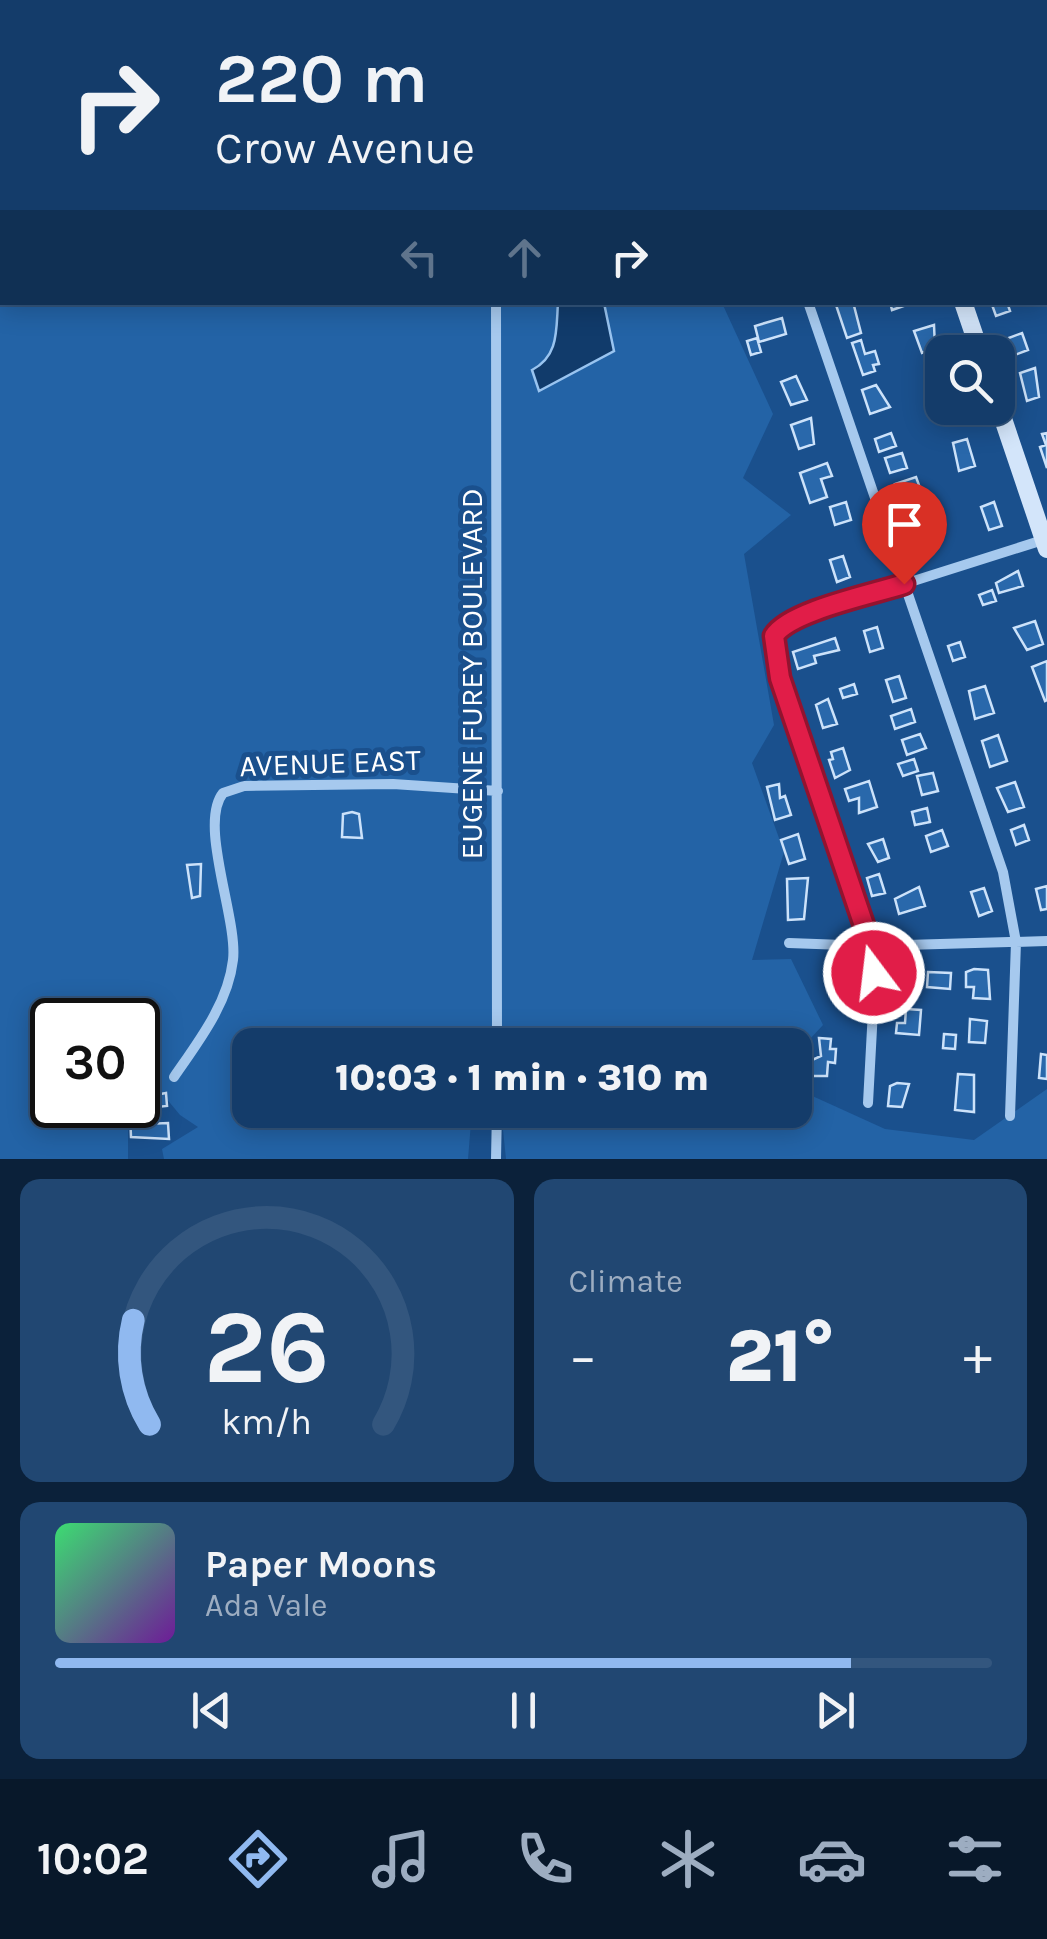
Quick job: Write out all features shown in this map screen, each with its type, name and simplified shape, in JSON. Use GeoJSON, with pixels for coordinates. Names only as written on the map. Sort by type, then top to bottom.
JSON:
{"type":"FeatureCollection","features":[{"type":"Feature","properties":{"kind":"street","name":"EUGENE FUREY BOULEVARD"},"geometry":{"type":"LineString","coordinates":[[496,305],[497,1028]]}},
{"type":"Feature","properties":{"kind":"street"},"geometry":{"type":"LineString","coordinates":[[809,305],[1002,872],[1016,942],[1010,1116]]}},
{"type":"Feature","properties":{"kind":"street"},"geometry":{"type":"LineString","coordinates":[[964,305],[974,335]]}},
{"type":"Feature","properties":{"kind":"street"},"geometry":{"type":"LineString","coordinates":[[868,1103],[874,973],[871,946],[775,655],[774,636],[782,626],[904,584],[1046,543],[1005,425]]}},
{"type":"Feature","properties":{"kind":"street","name":"AVENUE EAST"},"geometry":{"type":"LineString","coordinates":[[174,1077],[203,1036],[232,969],[234,939],[216,820],[224,793],[244,786],[362,784],[498,790]]}},
{"type":"Feature","properties":{"kind":"street"},"geometry":{"type":"LineString","coordinates":[[789,943],[871,946],[1047,941]]}},
{"type":"Feature","properties":{"kind":"street"},"geometry":{"type":"LineString","coordinates":[[496,1159],[497,1128]]}},
{"type":"Feature","properties":{"kind":"shaded area"},"geometry":{"type":"Polygon","coordinates":[[[0,305],[558,305],[555,358],[539,390],[603,305],[723,305],[773,414],[743,478],[791,515],[744,554],[774,725],[752,763],[784,852],[752,960],[791,959],[823,1025],[812,1037],[812,1028],[232,1028],[232,1128],[471,1128],[468,1159],[164,1159],[162,1149],[198,1127],[180,1115],[160,1091],[160,998],[30,998],[30,1128],[128,1128],[128,1159],[0,1159],[0,305]]]}},
{"type":"Feature","properties":{"kind":"shaded area"},"geometry":{"type":"Polygon","coordinates":[[[558,305],[604,305],[614,351],[539,391],[532,370],[552,350],[558,305]]]}},
{"type":"Feature","properties":{"kind":"shaded area"},"geometry":{"type":"Polygon","coordinates":[[[1047,1089],[1047,1159],[506,1159],[503,1128],[812,1128],[812,1096],[885,1129],[974,1140],[1047,1089]]]}},
{"type":"Feature","properties":{"kind":"building"},"geometry":{"type":"Polygon","coordinates":[[[836,305],[854,305],[861,333],[847,338],[836,305]]]}},
{"type":"Feature","properties":{"kind":"building"},"geometry":{"type":"Polygon","coordinates":[[[992,305],[1008,305],[1010,311],[996,316],[992,305]]]}},
{"type":"Feature","properties":{"kind":"building"},"geometry":{"type":"Polygon","coordinates":[[[782,318],[786,334],[759,342],[755,326],[782,318]]]}},
{"type":"Feature","properties":{"kind":"building"},"geometry":{"type":"Polygon","coordinates":[[[934,325],[934,335],[925,335],[925,352],[922,353],[914,331],[934,325]]]}},
{"type":"Feature","properties":{"kind":"building"},"geometry":{"type":"Polygon","coordinates":[[[1022,333],[1028,350],[1015,355],[1015,336],[1022,333]]]}},
{"type":"Feature","properties":{"kind":"building"},"geometry":{"type":"Polygon","coordinates":[[[757,338],[761,352],[751,355],[747,341],[757,338]]]}},
{"type":"Feature","properties":{"kind":"building"},"geometry":{"type":"Polygon","coordinates":[[[861,340],[865,354],[875,351],[879,364],[873,365],[875,371],[863,375],[852,343],[861,340]]]}},
{"type":"Feature","properties":{"kind":"building"},"geometry":{"type":"Polygon","coordinates":[[[1035,368],[1039,397],[1027,401],[1020,373],[1035,368]]]}},
{"type":"Feature","properties":{"kind":"building"},"geometry":{"type":"Polygon","coordinates":[[[796,376],[807,400],[791,405],[781,382],[796,376]]]}},
{"type":"Feature","properties":{"kind":"building"},"geometry":{"type":"Polygon","coordinates":[[[876,385],[890,407],[870,414],[862,390],[876,385]]]}},
{"type":"Feature","properties":{"kind":"building"},"geometry":{"type":"Polygon","coordinates":[[[811,418],[814,444],[799,449],[791,425],[811,418]]]}},
{"type":"Feature","properties":{"kind":"building"},"geometry":{"type":"Polygon","coordinates":[[[891,433],[896,446],[879,452],[875,439],[891,433]]]}},
{"type":"Feature","properties":{"kind":"building"},"geometry":{"type":"Polygon","coordinates":[[[1047,433],[1047,468],[1040,447],[1046,445],[1042,434],[1047,433]]]}},
{"type":"Feature","properties":{"kind":"building"},"geometry":{"type":"Polygon","coordinates":[[[967,439],[975,466],[959,471],[953,443],[967,439]]]}},
{"type":"Feature","properties":{"kind":"building"},"geometry":{"type":"Polygon","coordinates":[[[902,453],[907,468],[890,473],[885,458],[902,453]]]}},
{"type":"Feature","properties":{"kind":"building"},"geometry":{"type":"Polygon","coordinates":[[[827,463],[832,476],[821,479],[827,497],[810,503],[800,473],[827,463]]]}},
{"type":"Feature","properties":{"kind":"building"},"geometry":{"type":"Polygon","coordinates":[[[916,477],[920,488],[899,495],[895,484],[916,477]]]}},
{"type":"Feature","properties":{"kind":"building"},"geometry":{"type":"Polygon","coordinates":[[[846,502],[851,520],[835,525],[830,507],[846,502]]]}},
{"type":"Feature","properties":{"kind":"building"},"geometry":{"type":"Polygon","coordinates":[[[994,502],[1002,526],[989,530],[981,507],[994,502]]]}},
{"type":"Feature","properties":{"kind":"building"},"geometry":{"type":"Polygon","coordinates":[[[932,518],[939,541],[922,546],[915,524],[932,518]]]}},
{"type":"Feature","properties":{"kind":"building"},"geometry":{"type":"Polygon","coordinates":[[[843,556],[850,577],[837,582],[830,560],[843,556]]]}},
{"type":"Feature","properties":{"kind":"building"},"geometry":{"type":"Polygon","coordinates":[[[1018,571],[1023,586],[999,593],[996,583],[1018,571]]]}},
{"type":"Feature","properties":{"kind":"building"},"geometry":{"type":"Polygon","coordinates":[[[992,590],[996,601],[983,605],[979,595],[992,590]]]}},
{"type":"Feature","properties":{"kind":"building"},"geometry":{"type":"Polygon","coordinates":[[[1035,621],[1043,644],[1027,650],[1014,628],[1035,621]]]}},
{"type":"Feature","properties":{"kind":"building"},"geometry":{"type":"Polygon","coordinates":[[[877,627],[883,648],[870,652],[864,631],[877,627]]]}},
{"type":"Feature","properties":{"kind":"building"},"geometry":{"type":"Polygon","coordinates":[[[835,638],[839,650],[814,656],[816,663],[798,669],[793,652],[835,638]]]}},
{"type":"Feature","properties":{"kind":"building"},"geometry":{"type":"Polygon","coordinates":[[[960,642],[965,657],[953,661],[948,646],[960,642]]]}},
{"type":"Feature","properties":{"kind":"building"},"geometry":{"type":"Polygon","coordinates":[[[1047,661],[1047,700],[1045,701],[1032,667],[1047,661]]]}},
{"type":"Feature","properties":{"kind":"building"},"geometry":{"type":"Polygon","coordinates":[[[899,676],[906,698],[893,702],[886,680],[899,676]]]}},
{"type":"Feature","properties":{"kind":"building"},"geometry":{"type":"Polygon","coordinates":[[[854,684],[857,694],[843,698],[840,689],[854,684]]]}},
{"type":"Feature","properties":{"kind":"building"},"geometry":{"type":"Polygon","coordinates":[[[985,686],[994,713],[975,719],[969,691],[985,686]]]}},
{"type":"Feature","properties":{"kind":"building"},"geometry":{"type":"Polygon","coordinates":[[[828,699],[837,724],[823,728],[816,705],[828,699]]]}},
{"type":"Feature","properties":{"kind":"building"},"geometry":{"type":"Polygon","coordinates":[[[911,709],[915,722],[895,729],[891,716],[911,709]]]}},
{"type":"Feature","properties":{"kind":"building"},"geometry":{"type":"Polygon","coordinates":[[[920,734],[926,748],[907,755],[902,740],[920,734]]]}},
{"type":"Feature","properties":{"kind":"building"},"geometry":{"type":"Polygon","coordinates":[[[998,735],[1007,761],[990,767],[982,741],[998,735]]]}},
{"type":"Feature","properties":{"kind":"building"},"geometry":{"type":"Polygon","coordinates":[[[843,748],[850,770],[835,778],[829,760],[833,759],[831,752],[843,748]]]}},
{"type":"Feature","properties":{"kind":"building"},"geometry":{"type":"Polygon","coordinates":[[[914,759],[918,771],[903,776],[898,764],[914,759]]]}},
{"type":"Feature","properties":{"kind":"building"},"geometry":{"type":"Polygon","coordinates":[[[933,773],[938,791],[922,795],[917,776],[933,773]]]}},
{"type":"Feature","properties":{"kind":"building"},"geometry":{"type":"Polygon","coordinates":[[[869,781],[877,807],[859,813],[859,798],[849,801],[845,789],[869,781]]]}},
{"type":"Feature","properties":{"kind":"building"},"geometry":{"type":"Polygon","coordinates":[[[1015,782],[1024,807],[1008,812],[997,788],[1015,782]]]}},
{"type":"Feature","properties":{"kind":"building"},"geometry":{"type":"Polygon","coordinates":[[[779,784],[780,798],[785,796],[791,815],[775,820],[767,787],[779,784]]]}},
{"type":"Feature","properties":{"kind":"building"},"geometry":{"type":"Polygon","coordinates":[[[927,808],[930,822],[915,825],[912,812],[927,808]]]}},
{"type":"Feature","properties":{"kind":"building"},"geometry":{"type":"Polygon","coordinates":[[[343,814],[359,814],[362,838],[342,837],[343,814]]]}},
{"type":"Feature","properties":{"kind":"building"},"geometry":{"type":"Polygon","coordinates":[[[1024,825],[1029,840],[1016,845],[1011,830],[1024,825]]]}},
{"type":"Feature","properties":{"kind":"building"},"geometry":{"type":"Polygon","coordinates":[[[942,830],[948,846],[931,852],[926,836],[942,830]]]}},
{"type":"Feature","properties":{"kind":"building"},"geometry":{"type":"Polygon","coordinates":[[[798,834],[805,859],[789,864],[781,840],[798,834]]]}},
{"type":"Feature","properties":{"kind":"building"},"geometry":{"type":"Polygon","coordinates":[[[883,839],[889,858],[878,862],[868,844],[883,839]]]}},
{"type":"Feature","properties":{"kind":"building"},"geometry":{"type":"Polygon","coordinates":[[[201,864],[200,896],[192,898],[187,865],[201,864]]]}},
{"type":"Feature","properties":{"kind":"building"},"geometry":{"type":"Polygon","coordinates":[[[879,874],[885,893],[872,896],[867,878],[879,874]]]}},
{"type":"Feature","properties":{"kind":"building"},"geometry":{"type":"Polygon","coordinates":[[[808,878],[804,919],[788,920],[787,879],[808,878]]]}},
{"type":"Feature","properties":{"kind":"building"},"geometry":{"type":"Polygon","coordinates":[[[1047,886],[1047,909],[1041,910],[1036,889],[1047,886]]]}},
{"type":"Feature","properties":{"kind":"building"},"geometry":{"type":"Polygon","coordinates":[[[919,887],[925,906],[899,914],[895,899],[919,887]]]}},
{"type":"Feature","properties":{"kind":"building"},"geometry":{"type":"Polygon","coordinates":[[[984,888],[992,911],[979,916],[971,892],[984,888]]]}},
{"type":"Feature","properties":{"kind":"building"},"geometry":{"type":"Polygon","coordinates":[[[988,970],[990,999],[973,998],[974,987],[966,987],[966,972],[988,970]]]}},
{"type":"Feature","properties":{"kind":"building"},"geometry":{"type":"Polygon","coordinates":[[[928,972],[951,973],[950,989],[927,987],[928,972]]]}},
{"type":"Feature","properties":{"kind":"building"},"geometry":{"type":"Polygon","coordinates":[[[906,1009],[921,1010],[919,1035],[896,1033],[897,1023],[905,1023],[906,1009]]]}},
{"type":"Feature","properties":{"kind":"building"},"geometry":{"type":"Polygon","coordinates":[[[970,1019],[987,1021],[985,1043],[969,1042],[970,1019]]]}},
{"type":"Feature","properties":{"kind":"building"},"geometry":{"type":"Polygon","coordinates":[[[944,1034],[956,1035],[955,1049],[943,1048],[944,1034]]]}},
{"type":"Feature","properties":{"kind":"building"},"geometry":{"type":"Polygon","coordinates":[[[819,1038],[831,1039],[830,1049],[836,1049],[835,1063],[828,1062],[827,1076],[812,1076],[812,1060],[821,1056],[819,1038]]]}},
{"type":"Feature","properties":{"kind":"building"},"geometry":{"type":"Polygon","coordinates":[[[1041,1054],[1047,1055],[1047,1079],[1039,1078],[1041,1054]]]}},
{"type":"Feature","properties":{"kind":"building"},"geometry":{"type":"Polygon","coordinates":[[[958,1074],[974,1075],[974,1112],[955,1110],[958,1074]]]}},
{"type":"Feature","properties":{"kind":"building"},"geometry":{"type":"Polygon","coordinates":[[[909,1084],[902,1107],[888,1106],[890,1086],[909,1084]]]}},
{"type":"Feature","properties":{"kind":"building"},"geometry":{"type":"Polygon","coordinates":[[[166,1093],[167,1106],[160,1107],[160,1094],[166,1093]]]}},
{"type":"Feature","properties":{"kind":"building"},"geometry":{"type":"Polygon","coordinates":[[[160,1123],[168,1123],[169,1139],[131,1137],[131,1128],[160,1128],[160,1123]]]}},
{"type":"Feature","properties":{"kind":"route"},"geometry":{"type":"LineString","coordinates":[[874,973],[871,946],[780,678],[774,636],[782,626],[803,616],[904,584]]}}]}
